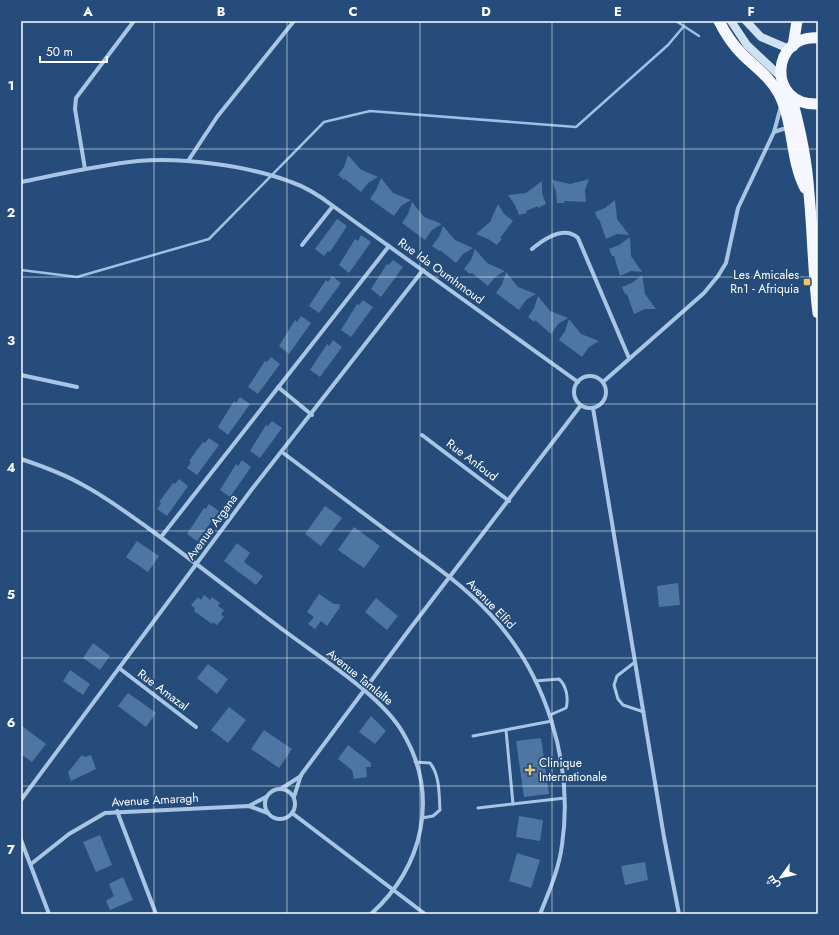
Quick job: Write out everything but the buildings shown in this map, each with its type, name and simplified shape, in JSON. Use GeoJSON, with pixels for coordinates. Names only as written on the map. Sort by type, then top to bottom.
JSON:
{"type":"FeatureCollection","features":[{"type":"Feature","properties":{"kind":"highway"},"geometry":{"type":"LineString","coordinates":[[719,21],[730,39],[786,98],[803,148],[809,194],[818,313]]}},
{"type":"Feature","properties":{"kind":"highway"},"geometry":{"type":"LineString","coordinates":[[797,21],[791,47],[782,62],[781,78],[786,90],[790,129],[798,174],[809,194]]}},
{"type":"Feature","properties":{"kind":"highway"},"geometry":{"type":"LineString","coordinates":[[791,47],[808,38],[818,38]]}},
{"type":"Feature","properties":{"kind":"highway"},"geometry":{"type":"LineString","coordinates":[[786,98],[808,104],[818,104]]}},
{"type":"Feature","properties":{"kind":"main road"},"geometry":{"type":"LineString","coordinates":[[731,21],[746,45],[781,78]]}},
{"type":"Feature","properties":{"kind":"main road"},"geometry":{"type":"LineString","coordinates":[[746,21],[761,37],[791,47]]}},
{"type":"Feature","properties":{"kind":"street"},"geometry":{"type":"LineString","coordinates":[[85,169],[75,109],[76,98],[134,21]]}},
{"type":"Feature","properties":{"kind":"street"},"geometry":{"type":"LineString","coordinates":[[188,161],[217,117],[294,21]]}},
{"type":"Feature","properties":{"kind":"street"},"geometry":{"type":"LineString","coordinates":[[603,382],[704,293],[718,276],[728,256],[738,208],[774,132],[786,98]]}},
{"type":"Feature","properties":{"kind":"street"},"geometry":{"type":"LineString","coordinates":[[774,132],[783,129],[790,129]]}},
{"type":"Feature","properties":{"kind":"street","name":"Rue Ida Oumhmoud"},"geometry":{"type":"LineString","coordinates":[[21,182],[85,169],[138,161],[188,161],[225,166],[291,182],[333,206],[578,382]]}},
{"type":"Feature","properties":{"kind":"street"},"geometry":{"type":"LineString","coordinates":[[302,245],[333,206]]}},
{"type":"Feature","properties":{"kind":"street"},"geometry":{"type":"LineString","coordinates":[[532,249],[544,239],[562,233],[569,232],[578,238],[629,358]]}},
{"type":"Feature","properties":{"kind":"street"},"geometry":{"type":"LineString","coordinates":[[161,537],[389,246]]}},
{"type":"Feature","properties":{"kind":"street","name":"Avenue Argana"},"geometry":{"type":"LineString","coordinates":[[21,800],[252,489],[423,270]]}},
{"type":"Feature","properties":{"kind":"street"},"geometry":{"type":"LineString","coordinates":[[21,375],[77,388]]}},
{"type":"Feature","properties":{"kind":"street"},"geometry":{"type":"LineString","coordinates":[[593,376],[603,382],[607,392],[603,403],[593,408],[581,405],[575,397],[574,392],[578,382],[582,378],[593,376]]}},
{"type":"Feature","properties":{"kind":"street"},"geometry":{"type":"LineString","coordinates":[[278,388],[312,414]]}},
{"type":"Feature","properties":{"kind":"street"},"geometry":{"type":"LineString","coordinates":[[301,776],[282,788],[273,790],[266,797],[265,808],[268,813],[277,819],[288,817],[292,813],[295,806],[294,797],[301,776],[509,501],[550,444],[581,405]]}},
{"type":"Feature","properties":{"kind":"street"},"geometry":{"type":"LineString","coordinates":[[593,408],[664,837],[679,914]]}},
{"type":"Feature","properties":{"kind":"street","name":"Rue Anfoud"},"geometry":{"type":"LineString","coordinates":[[422,435],[509,501]]}},
{"type":"Feature","properties":{"kind":"street","name":"Avenue Elfid"},"geometry":{"type":"LineString","coordinates":[[282,452],[450,578],[489,613],[518,649],[535,680],[550,715],[562,769],[564,798],[562,846],[554,880],[540,914]]}},
{"type":"Feature","properties":{"kind":"street","name":"Avenue Tamlalte"},"geometry":{"type":"LineString","coordinates":[[21,459],[54,471],[83,484],[108,499],[161,537],[364,691],[396,722],[410,747],[415,762],[422,786],[423,812],[412,862],[393,891],[371,914]]}},
{"type":"Feature","properties":{"kind":"street","name":"Rue Amazal"},"geometry":{"type":"LineString","coordinates":[[119,668],[196,727]]}},
{"type":"Feature","properties":{"kind":"street"},"geometry":{"type":"LineString","coordinates":[[282,788],[287,790],[294,797]]}},
{"type":"Feature","properties":{"kind":"street","name":"Avenue Amaragh"},"geometry":{"type":"LineString","coordinates":[[249,806],[266,797]]}},
{"type":"Feature","properties":{"kind":"street","name":"Avenue Amaragh"},"geometry":{"type":"LineString","coordinates":[[31,864],[84,824],[104,813],[117,811],[249,806],[268,813]]}},
{"type":"Feature","properties":{"kind":"street"},"geometry":{"type":"LineString","coordinates":[[117,811],[156,914]]}},
{"type":"Feature","properties":{"kind":"street"},"geometry":{"type":"LineString","coordinates":[[292,813],[425,914]]}},
{"type":"Feature","properties":{"kind":"street"},"geometry":{"type":"LineString","coordinates":[[21,840],[49,914]]}},
{"type":"Feature","properties":{"kind":"lane"},"geometry":{"type":"LineString","coordinates":[[635,662],[617,676],[614,685],[622,705],[644,712]]}},
{"type":"Feature","properties":{"kind":"lane"},"geometry":{"type":"LineString","coordinates":[[535,680],[559,679],[564,684],[567,699],[566,708],[550,715]]}},
{"type":"Feature","properties":{"kind":"lane"},"geometry":{"type":"LineString","coordinates":[[473,736],[552,721]]}},
{"type":"Feature","properties":{"kind":"lane"},"geometry":{"type":"LineString","coordinates":[[506,730],[512,804]]}},
{"type":"Feature","properties":{"kind":"lane"},"geometry":{"type":"LineString","coordinates":[[415,762],[430,763],[435,769],[439,798],[440,810],[433,816],[422,818]]}},
{"type":"Feature","properties":{"kind":"lane"},"geometry":{"type":"LineString","coordinates":[[478,808],[564,798]]}},
{"type":"Feature","properties":{"kind":"waterway"},"geometry":{"type":"LineString","coordinates":[[676,21],[699,36]]}},
{"type":"Feature","properties":{"kind":"waterway"},"geometry":{"type":"LineString","coordinates":[[21,270],[77,277],[209,239],[324,122],[370,111],[576,127],[668,45],[684,26]]}},
{"type":"Feature","properties":{"kind":"place","name":"Les Amicales Rn1 - Afriquia"},"geometry":{"type":"Point","coordinates":[807,282]}},
{"type":"Feature","properties":{"kind":"place","name":"Clinique Internationale"},"geometry":{"type":"Point","coordinates":[530,770]}}]}
